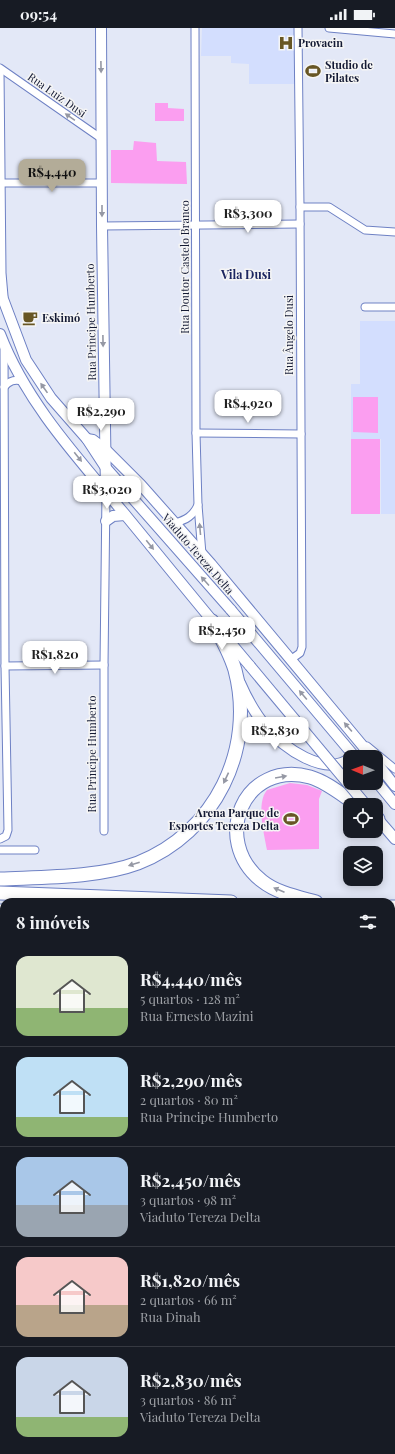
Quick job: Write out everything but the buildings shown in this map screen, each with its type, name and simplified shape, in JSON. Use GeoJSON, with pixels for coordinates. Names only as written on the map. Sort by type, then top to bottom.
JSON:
{"type":"FeatureCollection","features":[{"type":"Feature","properties":{"kind":"highway"},"geometry":{"type":"LineString","coordinates":[[0,878],[59,876],[121,868],[137,863],[154,856],[168,847],[186,833],[213,805],[228,776],[236,754],[240,717],[239,691],[236,672],[228,651],[212,621]]}},
{"type":"Feature","properties":{"kind":"highway"},"geometry":{"type":"LineString","coordinates":[[302,898],[282,892],[266,884],[255,875],[246,863],[239,850],[236,836],[237,822],[242,806],[251,792],[263,782],[279,776],[301,776],[316,779],[330,786],[347,798]]}},
{"type":"Feature","properties":{"kind":"highway"},"geometry":{"type":"LineString","coordinates":[[0,893],[128,898]]}},
{"type":"Feature","properties":{"kind":"main road","name":"Rua Principe Humberto"},"geometry":{"type":"LineString","coordinates":[[100,28],[106,492]]}},
{"type":"Feature","properties":{"kind":"main road"},"geometry":{"type":"LineString","coordinates":[[0,291],[26,360],[51,398],[87,439],[93,440],[105,449],[176,523],[367,750]]}},
{"type":"Feature","properties":{"kind":"main road"},"geometry":{"type":"LineString","coordinates":[[2,338],[11,362],[38,406],[106,492],[212,621],[360,798]]}},
{"type":"Feature","properties":{"kind":"main road","name":"Viaduto Tereza Delta"},"geometry":{"type":"LineString","coordinates":[[87,439],[106,468],[231,610],[350,750]]}},
{"type":"Feature","properties":{"kind":"main road"},"geometry":{"type":"LineString","coordinates":[[106,520],[113,516],[126,515]]}},
{"type":"Feature","properties":{"kind":"main road"},"geometry":{"type":"LineString","coordinates":[[236,672],[254,711],[268,730],[281,742],[298,754],[318,763],[336,764],[343,763]]}},
{"type":"Feature","properties":{"kind":"main road"},"geometry":{"type":"LineString","coordinates":[[356,750],[358,739]]}},
{"type":"Feature","properties":{"kind":"main road"},"geometry":{"type":"LineString","coordinates":[[383,771],[395,786]]}},
{"type":"Feature","properties":{"kind":"main road"},"geometry":{"type":"LineString","coordinates":[[383,789],[395,804]]}},
{"type":"Feature","properties":{"kind":"main road"},"geometry":{"type":"LineString","coordinates":[[383,825],[395,839]]}},
{"type":"Feature","properties":{"kind":"street","name":"Rua Doutor Castelo Branco"},"geometry":{"type":"LineString","coordinates":[[195,28],[196,433],[198,505],[202,554]]}},
{"type":"Feature","properties":{"kind":"street","name":"Rua Ângelo Dusi"},"geometry":{"type":"LineString","coordinates":[[290,660],[300,652],[302,647],[298,28]]}},
{"type":"Feature","properties":{"kind":"street"},"geometry":{"type":"LineString","coordinates":[[330,28],[395,34]]}},
{"type":"Feature","properties":{"kind":"street","name":"Rua Luiz Dusi"},"geometry":{"type":"LineString","coordinates":[[0,70],[102,139]]}},
{"type":"Feature","properties":{"kind":"street"},"geometry":{"type":"LineString","coordinates":[[0,70],[2,273],[4,304]]}},
{"type":"Feature","properties":{"kind":"street"},"geometry":{"type":"LineString","coordinates":[[1,183],[102,183]]}},
{"type":"Feature","properties":{"kind":"street"},"geometry":{"type":"LineString","coordinates":[[300,207],[329,208],[356,226],[366,230],[395,232]]}},
{"type":"Feature","properties":{"kind":"street"},"geometry":{"type":"LineString","coordinates":[[102,226],[300,224]]}},
{"type":"Feature","properties":{"kind":"street"},"geometry":{"type":"LineString","coordinates":[[365,307],[395,307]]}},
{"type":"Feature","properties":{"kind":"street"},"geometry":{"type":"LineString","coordinates":[[0,839],[6,836],[8,830],[5,666],[4,387],[2,338]]}},
{"type":"Feature","properties":{"kind":"street"},"geometry":{"type":"LineString","coordinates":[[4,387],[13,380],[22,381]]}},
{"type":"Feature","properties":{"kind":"street"},"geometry":{"type":"LineString","coordinates":[[196,433],[301,434]]}},
{"type":"Feature","properties":{"kind":"street","name":"Rua Principe Humberto"},"geometry":{"type":"LineString","coordinates":[[104,831],[106,492]]}},
{"type":"Feature","properties":{"kind":"street"},"geometry":{"type":"LineString","coordinates":[[176,523],[189,518],[195,512],[198,505]]}},
{"type":"Feature","properties":{"kind":"street"},"geometry":{"type":"LineString","coordinates":[[5,666],[104,665]]}},
{"type":"Feature","properties":{"kind":"street"},"geometry":{"type":"LineString","coordinates":[[358,739],[395,769]]}},
{"type":"Feature","properties":{"kind":"street"},"geometry":{"type":"LineString","coordinates":[[0,850],[35,850]]}},
{"type":"Feature","properties":{"kind":"shaded area"},"geometry":{"type":"Polygon","coordinates":[[[202,28],[295,29],[296,84],[249,84],[249,64],[231,63],[231,56],[201,56],[202,28]]]}},
{"type":"Feature","properties":{"kind":"shaded area"},"geometry":{"type":"Polygon","coordinates":[[[155,103],[168,103],[168,108],[184,109],[184,121],[155,121],[155,103]]]}},
{"type":"Feature","properties":{"kind":"shaded area"},"geometry":{"type":"Polygon","coordinates":[[[134,141],[156,143],[157,161],[186,162],[187,184],[111,183],[111,150],[133,150],[134,141]]]}},
{"type":"Feature","properties":{"kind":"shaded area"},"geometry":{"type":"Polygon","coordinates":[[[360,321],[395,321],[395,514],[381,514],[381,439],[351,439],[351,384],[360,384],[360,321]]]}},
{"type":"Feature","properties":{"kind":"shaded area"},"geometry":{"type":"Polygon","coordinates":[[[353,397],[378,397],[378,433],[353,432],[353,397]]]}},
{"type":"Feature","properties":{"kind":"shaded area"},"geometry":{"type":"Polygon","coordinates":[[[351,439],[380,439],[380,514],[351,514],[351,439]]]}},
{"type":"Feature","properties":{"kind":"shaded area","name":"Arena Parque de Esportes Tereza Delta"},"geometry":{"type":"Polygon","coordinates":[[[290,783],[307,785],[322,791],[319,799],[319,849],[267,850],[261,810],[264,796],[267,790],[290,783]]]}},
{"type":"Feature","properties":{"kind":"place","name":"Provacin"},"geometry":{"type":"Point","coordinates":[286,43]}},
{"type":"Feature","properties":{"kind":"place","name":"Studio de Pilates"},"geometry":{"type":"Point","coordinates":[313,71]}},
{"type":"Feature","properties":{"kind":"place","name":"Eskimó"},"geometry":{"type":"Point","coordinates":[30,318]}},
{"type":"Feature","properties":{"kind":"place","name":"Arena Parque de Esportes Tereza Delta"},"geometry":{"type":"Point","coordinates":[291,819]}},
{"type":"Feature","properties":{"kind":"district","name":"Vila Dusi"},"geometry":{"type":"Point","coordinates":[246,275]}}]}
